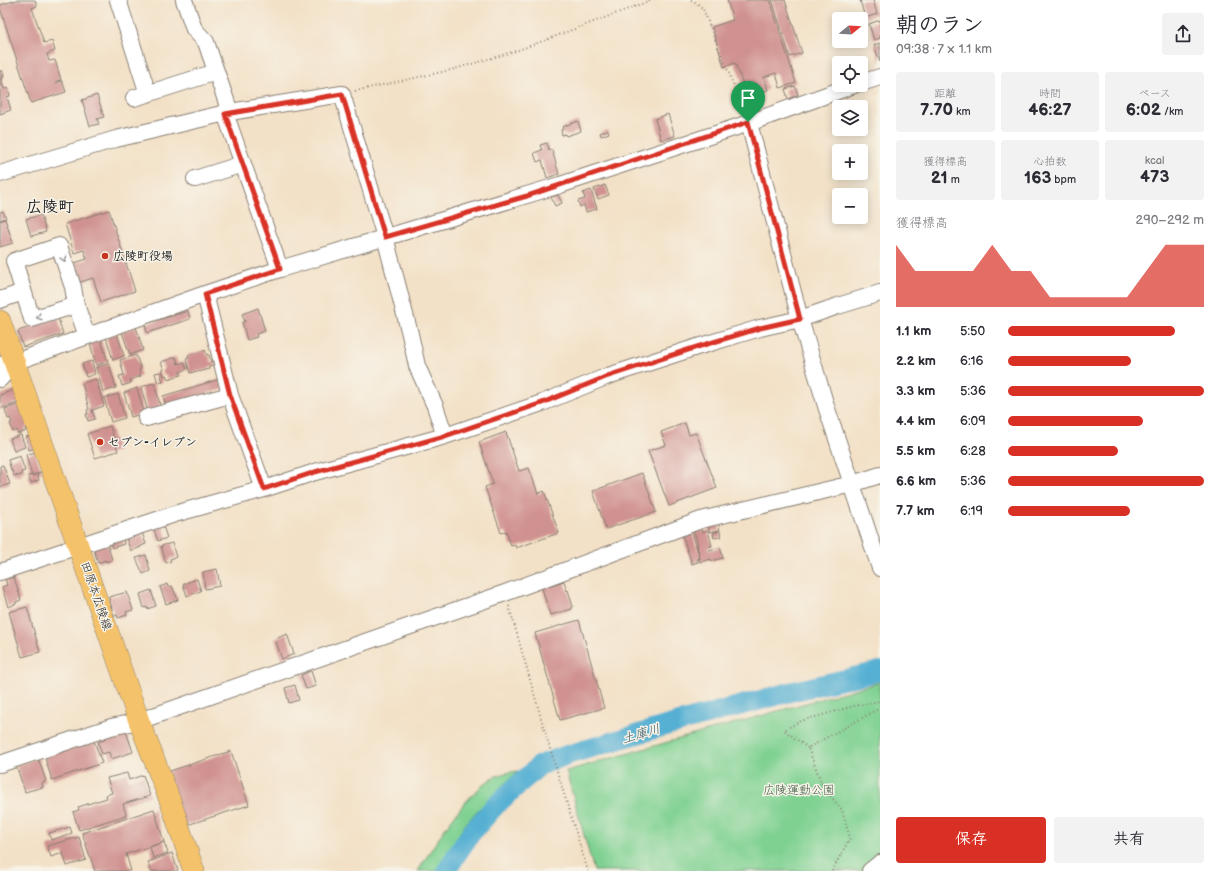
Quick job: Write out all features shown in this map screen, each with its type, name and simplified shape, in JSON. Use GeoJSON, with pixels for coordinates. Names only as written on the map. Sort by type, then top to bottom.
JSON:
{"type":"FeatureCollection","features":[{"type":"Feature","properties":{"kind":"main road","name":"田原本広陵線"},"geometry":{"type":"LineString","coordinates":[[0,321],[7,364],[79,546],[139,721],[194,871]]}},
{"type":"Feature","properties":{"kind":"street"},"geometry":{"type":"LineString","coordinates":[[118,0],[141,96],[216,72]]}},
{"type":"Feature","properties":{"kind":"street"},"geometry":{"type":"LineString","coordinates":[[184,0],[194,29],[206,42],[243,164],[280,269]]}},
{"type":"Feature","properties":{"kind":"street"},"geometry":{"type":"LineString","coordinates":[[868,80],[880,76]]}},
{"type":"Feature","properties":{"kind":"street"},"geometry":{"type":"LineString","coordinates":[[0,379],[7,364],[205,294],[385,237],[527,196],[834,92]]}},
{"type":"Feature","properties":{"kind":"street"},"geometry":{"type":"LineString","coordinates":[[0,174],[116,139],[227,113],[342,94],[385,237],[417,366],[435,406],[443,430]]}},
{"type":"Feature","properties":{"kind":"street"},"geometry":{"type":"LineString","coordinates":[[748,122],[800,319],[826,406],[880,568]]}},
{"type":"Feature","properties":{"kind":"street"},"geometry":{"type":"LineString","coordinates":[[195,179],[243,164]]}},
{"type":"Feature","properties":{"kind":"street"},"geometry":{"type":"LineString","coordinates":[[76,305],[32,319],[14,261],[59,246],[73,287],[76,305],[87,336]]}},
{"type":"Feature","properties":{"kind":"street"},"geometry":{"type":"LineString","coordinates":[[0,300],[23,292]]}},
{"type":"Feature","properties":{"kind":"street"},"geometry":{"type":"LineString","coordinates":[[0,572],[262,484],[315,472],[443,430],[542,403],[608,376],[689,349],[760,328],[800,319],[880,293]]}},
{"type":"Feature","properties":{"kind":"street"},"geometry":{"type":"LineString","coordinates":[[205,294],[230,395],[262,484]]}},
{"type":"Feature","properties":{"kind":"street"},"geometry":{"type":"LineString","coordinates":[[146,418],[230,395]]}},
{"type":"Feature","properties":{"kind":"street"},"geometry":{"type":"LineString","coordinates":[[0,764],[111,727],[139,721],[505,593],[701,520],[852,484],[880,475]]}},
{"type":"Feature","properties":{"kind":"street"},"geometry":{"type":"LineString","coordinates":[[870,871],[880,863]]}},
{"type":"Feature","properties":{"kind":"path"},"geometry":{"type":"LineString","coordinates":[[342,94],[451,70],[509,53],[652,0]]}},
{"type":"Feature","properties":{"kind":"path"},"geometry":{"type":"LineString","coordinates":[[691,0],[703,9],[748,122]]}},
{"type":"Feature","properties":{"kind":"path"},"geometry":{"type":"LineString","coordinates":[[505,593],[547,739],[588,871]]}},
{"type":"Feature","properties":{"kind":"path"},"geometry":{"type":"LineString","coordinates":[[832,871],[850,838],[842,810],[823,787],[808,748],[784,730],[801,721],[854,706],[880,701]]}},
{"type":"Feature","properties":{"kind":"path"},"geometry":{"type":"LineString","coordinates":[[808,748],[880,708]]}},
{"type":"Feature","properties":{"kind":"green space","name":"広陵運動公園"},"geometry":{"type":"Polygon","coordinates":[[[880,682],[880,859],[865,871],[594,871],[566,771],[880,682]]]}},
{"type":"Feature","properties":{"kind":"green space"},"geometry":{"type":"Polygon","coordinates":[[[518,771],[477,811],[464,826],[437,871],[418,871],[450,821],[469,798],[494,777],[518,771]]]}},
{"type":"Feature","properties":{"kind":"building"},"geometry":{"type":"Polygon","coordinates":[[[17,0],[35,0],[37,6],[32,8],[44,43],[52,41],[55,51],[47,54],[49,61],[55,60],[61,80],[56,81],[56,83],[62,81],[66,92],[31,103],[0,8],[0,5],[17,0]]]}},
{"type":"Feature","properties":{"kind":"building"},"geometry":{"type":"Polygon","coordinates":[[[727,0],[770,0],[796,83],[780,88],[776,73],[764,77],[768,90],[748,97],[735,63],[724,67],[712,27],[733,20],[727,0]]]}},
{"type":"Feature","properties":{"kind":"building"},"geometry":{"type":"Polygon","coordinates":[[[772,0],[785,0],[802,53],[790,57],[772,0]]]}},
{"type":"Feature","properties":{"kind":"building"},"geometry":{"type":"Polygon","coordinates":[[[860,0],[873,0],[877,14],[868,17],[868,12],[863,12],[860,0]]]}},
{"type":"Feature","properties":{"kind":"building"},"geometry":{"type":"Polygon","coordinates":[[[880,20],[880,38],[874,40],[869,24],[880,20]]]}},
{"type":"Feature","properties":{"kind":"building"},"geometry":{"type":"Polygon","coordinates":[[[880,43],[880,62],[874,45],[880,43]]]}},
{"type":"Feature","properties":{"kind":"building"},"geometry":{"type":"Polygon","coordinates":[[[2,70],[4,77],[1,78],[4,89],[8,88],[10,96],[7,97],[11,110],[0,114],[0,71],[2,70]]]}},
{"type":"Feature","properties":{"kind":"building"},"geometry":{"type":"Polygon","coordinates":[[[795,86],[798,95],[788,99],[785,89],[795,86]]]}},
{"type":"Feature","properties":{"kind":"building"},"geometry":{"type":"Polygon","coordinates":[[[97,95],[104,117],[97,119],[99,124],[90,126],[82,100],[97,95]]]}},
{"type":"Feature","properties":{"kind":"building"},"geometry":{"type":"Polygon","coordinates":[[[668,114],[675,136],[661,140],[655,119],[668,114]]]}},
{"type":"Feature","properties":{"kind":"building"},"geometry":{"type":"Polygon","coordinates":[[[578,121],[581,131],[566,136],[565,134],[562,135],[562,127],[578,121]]]}},
{"type":"Feature","properties":{"kind":"building"},"geometry":{"type":"Polygon","coordinates":[[[608,130],[609,133],[601,136],[600,133],[608,130]]]}},
{"type":"Feature","properties":{"kind":"building"},"geometry":{"type":"Polygon","coordinates":[[[547,143],[549,150],[552,150],[559,174],[547,178],[542,160],[537,162],[534,153],[542,150],[540,145],[547,143]]]}},
{"type":"Feature","properties":{"kind":"building"},"geometry":{"type":"Polygon","coordinates":[[[605,185],[609,195],[598,199],[594,189],[605,185]]]}},
{"type":"Feature","properties":{"kind":"building"},"geometry":{"type":"Polygon","coordinates":[[[591,190],[597,209],[586,212],[584,205],[580,207],[578,201],[585,199],[583,193],[591,190]]]}},
{"type":"Feature","properties":{"kind":"building"},"geometry":{"type":"Polygon","coordinates":[[[558,195],[562,203],[555,206],[551,197],[558,195]]]}},
{"type":"Feature","properties":{"kind":"building","name":"広陵町役場"},"geometry":{"type":"Polygon","coordinates":[[[109,210],[135,291],[101,302],[93,278],[68,286],[62,267],[87,259],[84,250],[74,253],[65,224],[109,210]]]}},
{"type":"Feature","properties":{"kind":"building"},"geometry":{"type":"Polygon","coordinates":[[[3,211],[6,218],[0,220],[0,212],[3,211]]]}},
{"type":"Feature","properties":{"kind":"building"},"geometry":{"type":"Polygon","coordinates":[[[41,215],[46,232],[31,236],[26,219],[41,215]]]}},
{"type":"Feature","properties":{"kind":"building"},"geometry":{"type":"Polygon","coordinates":[[[5,219],[13,243],[0,247],[0,221],[5,219]]]}},
{"type":"Feature","properties":{"kind":"building"},"geometry":{"type":"Polygon","coordinates":[[[258,308],[265,331],[256,334],[257,337],[247,340],[242,322],[245,322],[242,314],[258,308]]]}},
{"type":"Feature","properties":{"kind":"building"},"geometry":{"type":"Polygon","coordinates":[[[188,311],[190,319],[147,333],[145,324],[188,311]]]}},
{"type":"Feature","properties":{"kind":"building"},"geometry":{"type":"Polygon","coordinates":[[[58,318],[63,334],[23,347],[18,331],[58,318]]]}},
{"type":"Feature","properties":{"kind":"building"},"geometry":{"type":"Polygon","coordinates":[[[136,327],[143,350],[130,355],[122,332],[136,327]]]}},
{"type":"Feature","properties":{"kind":"building"},"geometry":{"type":"Polygon","coordinates":[[[117,333],[124,356],[113,360],[106,337],[117,333]]]}},
{"type":"Feature","properties":{"kind":"building"},"geometry":{"type":"Polygon","coordinates":[[[101,340],[108,362],[96,365],[90,343],[101,340]]]}},
{"type":"Feature","properties":{"kind":"building"},"geometry":{"type":"Polygon","coordinates":[[[205,350],[207,355],[209,355],[211,362],[215,361],[216,365],[209,367],[209,369],[190,373],[186,359],[189,358],[188,355],[205,350]]]}},
{"type":"Feature","properties":{"kind":"building"},"geometry":{"type":"Polygon","coordinates":[[[136,355],[141,369],[139,370],[141,376],[130,380],[131,383],[122,386],[119,376],[124,375],[120,360],[136,355]]]}},
{"type":"Feature","properties":{"kind":"building"},"geometry":{"type":"Polygon","coordinates":[[[176,357],[178,364],[184,362],[187,369],[180,372],[181,375],[168,379],[166,375],[164,376],[162,370],[164,369],[161,362],[176,357]]]}},
{"type":"Feature","properties":{"kind":"building"},"geometry":{"type":"Polygon","coordinates":[[[92,361],[95,374],[86,377],[82,364],[92,361]]]}},
{"type":"Feature","properties":{"kind":"building"},"geometry":{"type":"Polygon","coordinates":[[[109,364],[116,388],[103,392],[96,367],[109,364]]]}},
{"type":"Feature","properties":{"kind":"building"},"geometry":{"type":"Polygon","coordinates":[[[160,372],[163,382],[158,383],[155,373],[160,372]]]}},
{"type":"Feature","properties":{"kind":"building"},"geometry":{"type":"Polygon","coordinates":[[[96,379],[104,406],[92,410],[95,419],[88,421],[86,414],[88,414],[87,410],[89,409],[82,383],[96,379]]]}},
{"type":"Feature","properties":{"kind":"building"},"geometry":{"type":"Polygon","coordinates":[[[220,379],[223,389],[166,406],[163,396],[220,379]]]}},
{"type":"Feature","properties":{"kind":"building"},"geometry":{"type":"Polygon","coordinates":[[[154,383],[161,408],[148,412],[141,387],[154,383]]]}},
{"type":"Feature","properties":{"kind":"building"},"geometry":{"type":"Polygon","coordinates":[[[137,388],[144,413],[131,417],[124,393],[137,388]]]}},
{"type":"Feature","properties":{"kind":"building"},"geometry":{"type":"Polygon","coordinates":[[[16,389],[21,402],[0,409],[0,395],[16,389]]]}},
{"type":"Feature","properties":{"kind":"building"},"geometry":{"type":"Polygon","coordinates":[[[118,394],[125,418],[111,422],[104,398],[118,394]]]}},
{"type":"Feature","properties":{"kind":"building"},"geometry":{"type":"Polygon","coordinates":[[[20,404],[28,427],[25,428],[26,431],[18,434],[17,430],[13,432],[10,423],[12,423],[10,418],[8,419],[5,409],[20,404]]]}},
{"type":"Feature","properties":{"kind":"building"},"geometry":{"type":"Polygon","coordinates":[[[685,423],[689,435],[696,433],[717,488],[669,506],[648,451],[666,445],[661,432],[685,423]]]}},
{"type":"Feature","properties":{"kind":"building"},"geometry":{"type":"Polygon","coordinates":[[[110,426],[118,451],[95,458],[87,434],[110,426]]]}},
{"type":"Feature","properties":{"kind":"building"},"geometry":{"type":"Polygon","coordinates":[[[506,432],[519,471],[529,468],[538,494],[544,491],[559,533],[516,548],[515,545],[511,546],[506,531],[501,533],[485,487],[493,484],[479,442],[506,432]]]}},
{"type":"Feature","properties":{"kind":"building"},"geometry":{"type":"Polygon","coordinates":[[[21,435],[25,447],[14,451],[10,439],[21,435]]]}},
{"type":"Feature","properties":{"kind":"building"},"geometry":{"type":"Polygon","coordinates":[[[32,435],[36,448],[29,450],[26,437],[32,435]]]}},
{"type":"Feature","properties":{"kind":"building"},"geometry":{"type":"Polygon","coordinates":[[[35,452],[42,472],[32,476],[26,455],[35,452]]]}},
{"type":"Feature","properties":{"kind":"building"},"geometry":{"type":"Polygon","coordinates":[[[20,456],[25,471],[21,472],[22,475],[14,476],[8,460],[20,456]]]}},
{"type":"Feature","properties":{"kind":"building"},"geometry":{"type":"Polygon","coordinates":[[[3,465],[10,484],[0,487],[0,466],[3,465]]]}},
{"type":"Feature","properties":{"kind":"building"},"geometry":{"type":"Polygon","coordinates":[[[642,473],[656,512],[606,529],[593,491],[642,473]]]}},
{"type":"Feature","properties":{"kind":"building"},"geometry":{"type":"Polygon","coordinates":[[[37,474],[39,480],[31,483],[28,476],[37,474]]]}},
{"type":"Feature","properties":{"kind":"building"},"geometry":{"type":"Polygon","coordinates":[[[718,522],[720,530],[709,532],[709,524],[718,522]]]}},
{"type":"Feature","properties":{"kind":"building"},"geometry":{"type":"Polygon","coordinates":[[[163,526],[167,538],[158,541],[154,529],[163,526]]]}},
{"type":"Feature","properties":{"kind":"building"},"geometry":{"type":"Polygon","coordinates":[[[701,526],[703,532],[708,530],[712,546],[708,547],[709,550],[720,547],[723,558],[700,562],[698,545],[693,529],[701,526]]]}},
{"type":"Feature","properties":{"kind":"building"},"geometry":{"type":"Polygon","coordinates":[[[691,529],[700,558],[697,559],[698,562],[692,564],[681,532],[691,529]]]}},
{"type":"Feature","properties":{"kind":"building"},"geometry":{"type":"Polygon","coordinates":[[[720,531],[721,537],[714,538],[713,533],[720,531]]]}},
{"type":"Feature","properties":{"kind":"building"},"geometry":{"type":"Polygon","coordinates":[[[142,532],[146,544],[131,551],[126,538],[142,532]]]}},
{"type":"Feature","properties":{"kind":"building"},"geometry":{"type":"Polygon","coordinates":[[[122,535],[124,544],[112,548],[109,539],[122,535]]]}},
{"type":"Feature","properties":{"kind":"building"},"geometry":{"type":"Polygon","coordinates":[[[106,539],[112,560],[106,562],[106,560],[98,563],[92,544],[106,539]]]}},
{"type":"Feature","properties":{"kind":"building"},"geometry":{"type":"Polygon","coordinates":[[[172,543],[176,557],[170,559],[171,561],[166,563],[161,546],[172,543]]]}},
{"type":"Feature","properties":{"kind":"building"},"geometry":{"type":"Polygon","coordinates":[[[146,555],[150,571],[143,574],[136,558],[146,555]]]}},
{"type":"Feature","properties":{"kind":"building"},"geometry":{"type":"Polygon","coordinates":[[[217,569],[220,586],[205,589],[203,572],[217,569]]]}},
{"type":"Feature","properties":{"kind":"building"},"geometry":{"type":"Polygon","coordinates":[[[14,577],[21,600],[8,607],[2,587],[7,585],[5,579],[14,577]]]}},
{"type":"Feature","properties":{"kind":"building"},"geometry":{"type":"Polygon","coordinates":[[[197,579],[201,591],[187,596],[183,584],[197,579]]]}},
{"type":"Feature","properties":{"kind":"building"},"geometry":{"type":"Polygon","coordinates":[[[564,581],[573,607],[572,609],[550,615],[542,588],[564,581]]]}},
{"type":"Feature","properties":{"kind":"building"},"geometry":{"type":"Polygon","coordinates":[[[167,584],[168,587],[172,586],[178,600],[166,604],[160,587],[167,584]]]}},
{"type":"Feature","properties":{"kind":"building"},"geometry":{"type":"Polygon","coordinates":[[[151,590],[156,606],[147,609],[147,607],[144,608],[140,594],[151,590]]]}},
{"type":"Feature","properties":{"kind":"building"},"geometry":{"type":"Polygon","coordinates":[[[127,592],[133,610],[126,612],[127,615],[118,618],[117,615],[114,616],[109,597],[127,592]]]}},
{"type":"Feature","properties":{"kind":"building"},"geometry":{"type":"Polygon","coordinates":[[[27,607],[40,652],[22,657],[9,612],[27,607]]]}},
{"type":"Feature","properties":{"kind":"building"},"geometry":{"type":"Polygon","coordinates":[[[579,620],[604,708],[560,720],[535,633],[579,620]]]}},
{"type":"Feature","properties":{"kind":"building"},"geometry":{"type":"Polygon","coordinates":[[[287,634],[294,654],[282,659],[275,639],[287,634]]]}},
{"type":"Feature","properties":{"kind":"building"},"geometry":{"type":"Polygon","coordinates":[[[311,671],[316,686],[306,689],[301,675],[311,671]]]}},
{"type":"Feature","properties":{"kind":"building"},"geometry":{"type":"Polygon","coordinates":[[[295,685],[299,700],[289,703],[285,688],[295,685]]]}},
{"type":"Feature","properties":{"kind":"building"},"geometry":{"type":"Polygon","coordinates":[[[125,728],[133,752],[111,759],[109,752],[102,754],[98,742],[105,740],[103,735],[125,728]]]}},
{"type":"Feature","properties":{"kind":"building"},"geometry":{"type":"Polygon","coordinates":[[[93,738],[102,763],[52,780],[44,755],[93,738]]]}},
{"type":"Feature","properties":{"kind":"building"},"geometry":{"type":"Polygon","coordinates":[[[231,751],[249,805],[184,826],[167,772],[231,751]]]}},
{"type":"Feature","properties":{"kind":"building"},"geometry":{"type":"Polygon","coordinates":[[[38,758],[46,781],[42,783],[43,787],[25,792],[16,765],[38,758]]]}},
{"type":"Feature","properties":{"kind":"building"},"geometry":{"type":"Polygon","coordinates":[[[127,773],[129,780],[143,775],[150,796],[123,804],[126,815],[79,830],[73,812],[79,810],[78,807],[107,798],[106,795],[112,793],[107,778],[127,773]]]}},
{"type":"Feature","properties":{"kind":"building"},"geometry":{"type":"Polygon","coordinates":[[[154,809],[164,842],[126,854],[131,871],[95,871],[82,833],[154,809]]]}},
{"type":"Feature","properties":{"kind":"building"},"geometry":{"type":"Polygon","coordinates":[[[70,827],[72,833],[51,840],[49,833],[70,827]]]}},
{"type":"Feature","properties":{"kind":"building"},"geometry":{"type":"Polygon","coordinates":[[[79,837],[86,860],[67,866],[63,853],[51,857],[47,846],[79,837]]]}},
{"type":"Feature","properties":{"kind":"building"},"geometry":{"type":"Polygon","coordinates":[[[164,842],[168,853],[153,858],[150,847],[164,842]]]}},
{"type":"Feature","properties":{"kind":"building"},"geometry":{"type":"Polygon","coordinates":[[[172,853],[178,871],[151,871],[148,862],[172,853]]]}},
{"type":"Feature","properties":{"kind":"waterway","name":"土庫川"},"geometry":{"type":"LineString","coordinates":[[447,871],[472,832],[496,805],[540,765],[567,755],[665,726],[790,692],[880,671]]}},
{"type":"Feature","properties":{"kind":"place","name":"広陵町役場"},"geometry":{"type":"Point","coordinates":[105,256]}},
{"type":"Feature","properties":{"kind":"place","name":"セブン-イレブン"},"geometry":{"type":"Point","coordinates":[100,442]}},
{"type":"Feature","properties":{"kind":"district","name":"広陵町"},"geometry":{"type":"Point","coordinates":[50,207]}},
{"type":"Feature","properties":{"kind":"route"},"geometry":{"type":"LineString","coordinates":[[342,94],[385,237],[527,196],[748,122],[800,319],[760,328],[697,347],[608,376],[542,403],[445,436],[315,472],[264,489],[230,395],[205,294],[280,269],[225,114],[342,94]]}}]}
